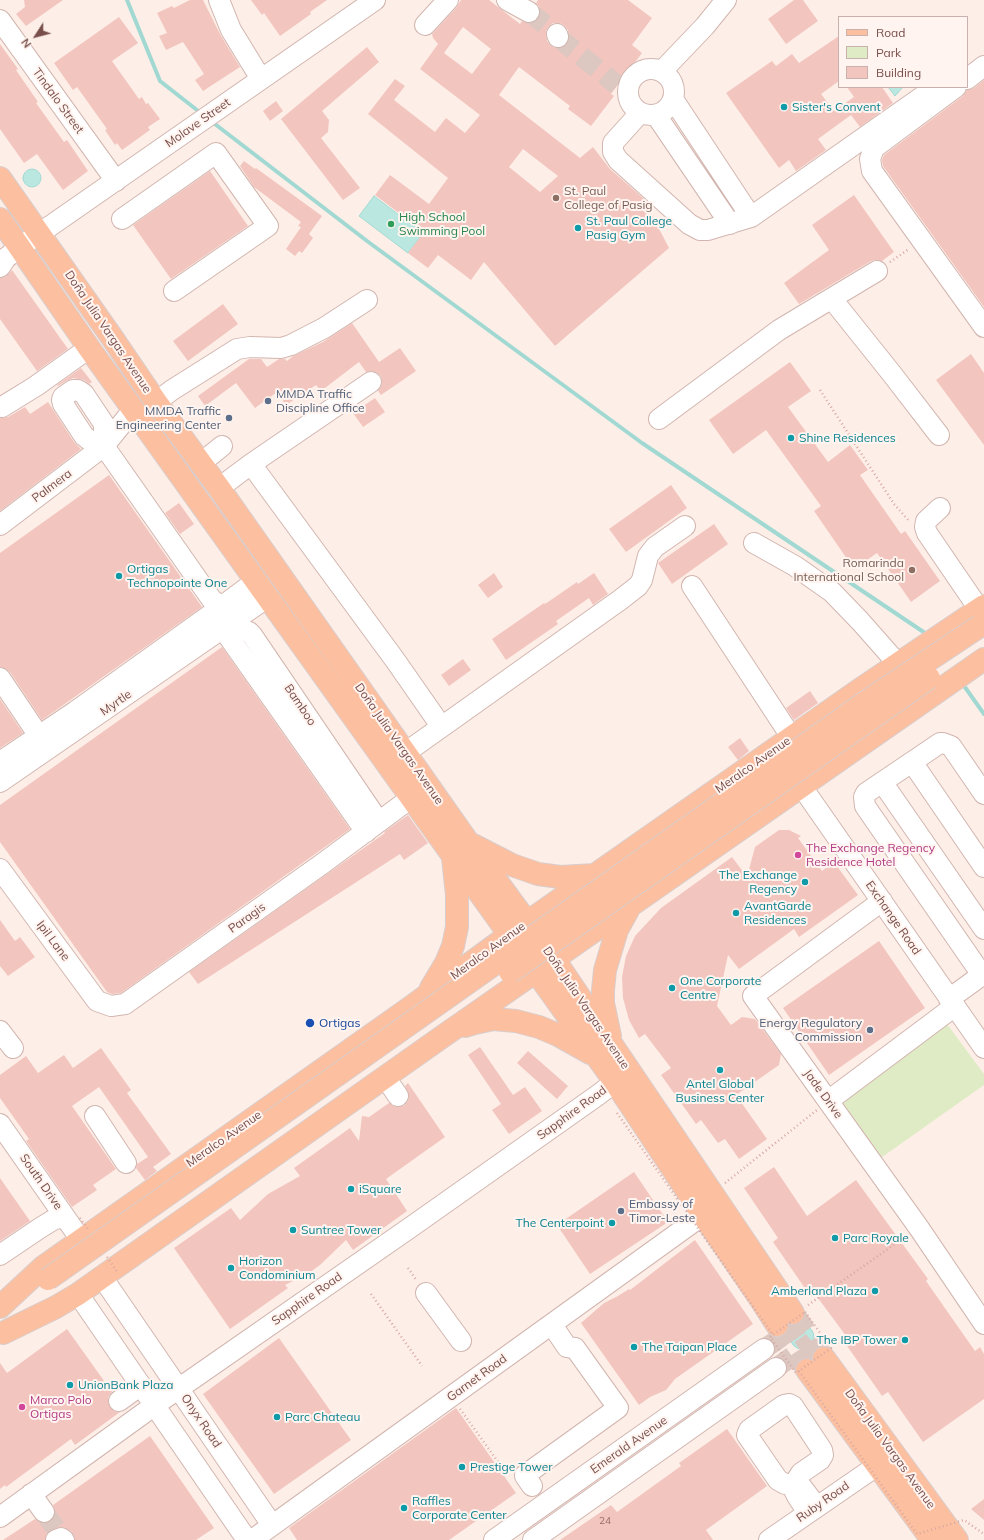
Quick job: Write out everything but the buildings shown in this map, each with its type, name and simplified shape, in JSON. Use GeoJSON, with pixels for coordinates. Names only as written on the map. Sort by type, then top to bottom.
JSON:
{"type":"FeatureCollection","features":[{"type":"Feature","properties":{"kind":"main road","name":"Doña Julia Vargas Avenue"},"geometry":{"type":"LineString","coordinates":[[0,178],[156,402],[219,488],[405,753],[514,942],[545,965]]}},
{"type":"Feature","properties":{"kind":"main road","name":"Doña Julia Vargas Avenue"},"geometry":{"type":"LineString","coordinates":[[0,219],[7,258],[89,350],[411,798],[460,849],[532,930],[545,965],[604,1052],[711,1193],[783,1326]]}},
{"type":"Feature","properties":{"kind":"main road","name":"Meralco Avenue"},"geometry":{"type":"LineString","coordinates":[[0,1307],[43,1267],[422,999],[532,930],[598,873],[653,834],[898,664],[982,621]]}},
{"type":"Feature","properties":{"kind":"main road"},"geometry":{"type":"LineString","coordinates":[[2,1334],[61,1288],[881,710],[982,621]]}},
{"type":"Feature","properties":{"kind":"main road"},"geometry":{"type":"LineString","coordinates":[[0,1311],[61,1288],[102,1277],[443,1036],[984,659]]}},
{"type":"Feature","properties":{"kind":"main road"},"geometry":{"type":"LineString","coordinates":[[653,834],[651,852],[657,865],[664,870],[679,873]]}},
{"type":"Feature","properties":{"kind":"main road"},"geometry":{"type":"LineString","coordinates":[[443,1036],[448,1024],[448,1017],[444,1009],[430,1002],[423,1003],[422,999],[443,970],[455,937],[458,906],[456,877],[460,849],[538,874],[560,877],[598,873]]}},
{"type":"Feature","properties":{"kind":"main road"},"geometry":{"type":"LineString","coordinates":[[443,1036],[475,1023],[498,1019],[516,1021],[604,1052],[603,980],[606,962],[617,930],[632,905]]}},
{"type":"Feature","properties":{"kind":"main road","name":"Doña Julia Vargas Avenue"},"geometry":{"type":"LineString","coordinates":[[604,1052],[615,1082],[761,1300],[783,1326]]}},
{"type":"Feature","properties":{"kind":"main road","name":"Doña Julia Vargas Avenue"},"geometry":{"type":"LineString","coordinates":[[810,1366],[878,1465],[951,1538]]}},
{"type":"Feature","properties":{"kind":"main road","name":"Doña Julia Vargas Avenue"},"geometry":{"type":"LineString","coordinates":[[810,1366],[951,1538]]}},
{"type":"Feature","properties":{"kind":"street"},"geometry":{"type":"LineString","coordinates":[[219,0],[231,30],[261,79]]}},
{"type":"Feature","properties":{"kind":"street","name":"Molave Street"},"geometry":{"type":"LineString","coordinates":[[7,258],[375,0]]}},
{"type":"Feature","properties":{"kind":"street"},"geometry":{"type":"LineString","coordinates":[[425,25],[448,0]]}},
{"type":"Feature","properties":{"kind":"street"},"geometry":{"type":"LineString","coordinates":[[507,0],[529,12]]}},
{"type":"Feature","properties":{"kind":"street"},"geometry":{"type":"LineString","coordinates":[[662,71],[726,0]]}},
{"type":"Feature","properties":{"kind":"street","name":"Tindalo Street"},"geometry":{"type":"LineString","coordinates":[[0,20],[116,182]]}},
{"type":"Feature","properties":{"kind":"street"},"geometry":{"type":"LineString","coordinates":[[968,64],[984,53]]}},
{"type":"Feature","properties":{"kind":"street"},"geometry":{"type":"LineString","coordinates":[[968,78],[984,66]]}},
{"type":"Feature","properties":{"kind":"street"},"geometry":{"type":"LineString","coordinates":[[730,224],[648,114],[634,108],[623,87],[638,72],[646,69],[662,71],[673,83],[675,91],[674,99],[664,112],[648,114],[613,143],[613,152],[618,160],[689,224],[704,230],[730,224],[751,217],[935,88]]}},
{"type":"Feature","properties":{"kind":"street"},"geometry":{"type":"LineString","coordinates":[[955,88],[874,148],[870,159],[872,171],[984,327]]}},
{"type":"Feature","properties":{"kind":"street"},"geometry":{"type":"LineString","coordinates":[[674,99],[751,217]]}},
{"type":"Feature","properties":{"kind":"street"},"geometry":{"type":"LineString","coordinates":[[122,219],[216,153],[268,226],[174,291]]}},
{"type":"Feature","properties":{"kind":"street"},"geometry":{"type":"LineString","coordinates":[[659,419],[779,330],[877,271]]}},
{"type":"Feature","properties":{"kind":"street"},"geometry":{"type":"LineString","coordinates":[[832,299],[939,435]]}},
{"type":"Feature","properties":{"kind":"street"},"geometry":{"type":"LineString","coordinates":[[156,402],[237,349],[250,347],[281,348],[291,345],[324,328],[367,300]]}},
{"type":"Feature","properties":{"kind":"street"},"geometry":{"type":"LineString","coordinates":[[2,408],[111,336]]}},
{"type":"Feature","properties":{"kind":"street"},"geometry":{"type":"LineString","coordinates":[[219,488],[251,464],[371,382]]}},
{"type":"Feature","properties":{"kind":"street","name":"Palmera"},"geometry":{"type":"LineString","coordinates":[[0,525],[104,446],[133,410]]}},
{"type":"Feature","properties":{"kind":"street","name":"Bamboo"},"geometry":{"type":"LineString","coordinates":[[104,446],[220,614],[238,628],[249,632],[252,635],[373,827]]}},
{"type":"Feature","properties":{"kind":"street"},"geometry":{"type":"LineString","coordinates":[[201,463],[222,446]]}},
{"type":"Feature","properties":{"kind":"street"},"geometry":{"type":"LineString","coordinates":[[251,464],[395,660],[441,726]]}},
{"type":"Feature","properties":{"kind":"street"},"geometry":{"type":"LineString","coordinates":[[940,508],[926,521],[925,527],[927,533],[982,621]]}},
{"type":"Feature","properties":{"kind":"street"},"geometry":{"type":"LineString","coordinates":[[405,753],[632,590],[642,580],[648,556],[655,547],[685,526]]}},
{"type":"Feature","properties":{"kind":"street"},"geometry":{"type":"LineString","coordinates":[[754,543],[795,566],[832,592],[856,616],[898,664]]}},
{"type":"Feature","properties":{"kind":"street"},"geometry":{"type":"LineString","coordinates":[[692,586],[792,738]]}},
{"type":"Feature","properties":{"kind":"street"},"geometry":{"type":"LineString","coordinates":[[220,614],[262,589]]}},
{"type":"Feature","properties":{"kind":"street","name":"Myrtle"},"geometry":{"type":"LineString","coordinates":[[0,762],[220,614]]}},
{"type":"Feature","properties":{"kind":"street","name":"Myrtle"},"geometry":{"type":"LineString","coordinates":[[0,782],[87,723],[220,614]]}},
{"type":"Feature","properties":{"kind":"street"},"geometry":{"type":"LineString","coordinates":[[0,678],[39,736]]}},
{"type":"Feature","properties":{"kind":"street"},"geometry":{"type":"LineString","coordinates":[[828,1101],[952,1002],[983,974],[865,806],[864,801],[866,793],[940,743],[951,746],[984,794]]}},
{"type":"Feature","properties":{"kind":"street"},"geometry":{"type":"LineString","coordinates":[[912,762],[984,867]]}},
{"type":"Feature","properties":{"kind":"street"},"geometry":{"type":"LineString","coordinates":[[882,782],[984,928]]}},
{"type":"Feature","properties":{"kind":"street","name":"Exchange Road"},"geometry":{"type":"LineString","coordinates":[[802,787],[984,1048]]}},
{"type":"Feature","properties":{"kind":"street","name":"Paragis"},"geometry":{"type":"LineString","coordinates":[[111,1006],[125,1004],[373,827],[411,798]]}},
{"type":"Feature","properties":{"kind":"street","name":"Ipil Lane"},"geometry":{"type":"LineString","coordinates":[[0,869],[97,1001],[111,1006]]}},
{"type":"Feature","properties":{"kind":"street","name":"Jade Drive"},"geometry":{"type":"LineString","coordinates":[[882,901],[753,996],[919,1228],[984,1324]]}},
{"type":"Feature","properties":{"kind":"street"},"geometry":{"type":"LineString","coordinates":[[0,1031],[13,1048]]}},
{"type":"Feature","properties":{"kind":"street"},"geometry":{"type":"LineString","coordinates":[[385,1077],[398,1096]]}},
{"type":"Feature","properties":{"kind":"street","name":"Sapphire Road"},"geometry":{"type":"LineString","coordinates":[[13,1503],[179,1389],[615,1082]]}},
{"type":"Feature","properties":{"kind":"street"},"geometry":{"type":"LineString","coordinates":[[95,1116],[126,1163]]}},
{"type":"Feature","properties":{"kind":"street","name":"South Drive"},"geometry":{"type":"LineString","coordinates":[[0,1124],[58,1218],[76,1244]]}},
{"type":"Feature","properties":{"kind":"street","name":"South Drive"},"geometry":{"type":"LineString","coordinates":[[0,1143],[58,1218]]}},
{"type":"Feature","properties":{"kind":"street","name":"Garnet Road"},"geometry":{"type":"LineString","coordinates":[[252,1540],[703,1215]]}},
{"type":"Feature","properties":{"kind":"street"},"geometry":{"type":"LineString","coordinates":[[0,1255],[58,1218]]}},
{"type":"Feature","properties":{"kind":"street","name":"Onyx Road"},"geometry":{"type":"LineString","coordinates":[[102,1277],[272,1525]]}},
{"type":"Feature","properties":{"kind":"street"},"geometry":{"type":"LineString","coordinates":[[61,1288],[141,1385],[247,1540]]}},
{"type":"Feature","properties":{"kind":"street"},"geometry":{"type":"LineString","coordinates":[[426,1293],[461,1341]]}},
{"type":"Feature","properties":{"kind":"street","name":"Emerald Avenue"},"geometry":{"type":"LineString","coordinates":[[494,1540],[783,1326]]}},
{"type":"Feature","properties":{"kind":"street"},"geometry":{"type":"LineString","coordinates":[[532,1486],[525,1475],[618,1408],[575,1348],[562,1350],[547,1328]]}},
{"type":"Feature","properties":{"kind":"street","name":"Emerald Avenue"},"geometry":{"type":"LineString","coordinates":[[533,1540],[776,1368]]}},
{"type":"Feature","properties":{"kind":"street"},"geometry":{"type":"LineString","coordinates":[[119,1401],[141,1385]]}},
{"type":"Feature","properties":{"kind":"street","name":"Ruby Road"},"geometry":{"type":"LineString","coordinates":[[768,1540],[878,1465]]}},
{"type":"Feature","properties":{"kind":"street"},"geometry":{"type":"LineString","coordinates":[[794,1484],[801,1486],[805,1490],[813,1510]]}},
{"type":"Feature","properties":{"kind":"street"},"geometry":{"type":"LineString","coordinates":[[13,1503],[39,1515]]}},
{"type":"Feature","properties":{"kind":"street"},"geometry":{"type":"LineString","coordinates":[[56,1540],[61,1538],[64,1540]]}},
{"type":"Feature","properties":{"kind":"path"},"geometry":{"type":"LineString","coordinates":[[877,271],[921,241]]}},
{"type":"Feature","properties":{"kind":"path"},"geometry":{"type":"LineString","coordinates":[[820,390],[894,504],[912,524]]}},
{"type":"Feature","properties":{"kind":"path"},"geometry":{"type":"LineString","coordinates":[[711,1193],[828,1101]]}},
{"type":"Feature","properties":{"kind":"path"},"geometry":{"type":"LineString","coordinates":[[617,1113],[783,1326]]}},
{"type":"Feature","properties":{"kind":"path"},"geometry":{"type":"LineString","coordinates":[[783,1326],[805,1312],[831,1348],[810,1366],[796,1373],[770,1338],[783,1326],[908,1234],[919,1228]]}},
{"type":"Feature","properties":{"kind":"path"},"geometry":{"type":"LineString","coordinates":[[371,1294],[422,1366]]}},
{"type":"Feature","properties":{"kind":"path"},"geometry":{"type":"LineString","coordinates":[[810,1366],[917,1534],[964,1520],[984,1534]]}},
{"type":"Feature","properties":{"kind":"path"},"geometry":{"type":"LineString","coordinates":[[452,1396],[509,1478]]}},
{"type":"Feature","properties":{"kind":"green space"},"geometry":{"type":"Polygon","coordinates":[[[944,1020],[984,1074],[984,1085],[878,1160],[835,1100],[944,1020]]]}},
{"type":"Feature","properties":{"kind":"water"},"geometry":{"type":"Polygon","coordinates":[[[889,88],[902,88],[895,96],[889,88]]]}},
{"type":"Feature","properties":{"kind":"water"},"geometry":{"type":"Polygon","coordinates":[[[28,169],[36,169],[41,174],[39,185],[36,187],[28,187],[23,182],[23,174],[28,169]]]}},
{"type":"Feature","properties":{"kind":"water","name":"High School Swimming Pool"},"geometry":{"type":"Polygon","coordinates":[[[374,196],[423,233],[408,253],[359,216],[374,196]]]}},
{"type":"Feature","properties":{"kind":"water"},"geometry":{"type":"Polygon","coordinates":[[[802,1325],[807,1326],[813,1332],[813,1342],[807,1348],[802,1349],[797,1348],[791,1342],[790,1337],[791,1332],[797,1326],[802,1325]]]}},
{"type":"Feature","properties":{"kind":"waterway"},"geometry":{"type":"LineString","coordinates":[[127,0],[160,81],[202,114]]}},
{"type":"Feature","properties":{"kind":"waterway"},"geometry":{"type":"LineString","coordinates":[[211,121],[367,241],[642,443],[928,635]]}},
{"type":"Feature","properties":{"kind":"waterway"},"geometry":{"type":"LineString","coordinates":[[962,683],[984,714]]}},
{"type":"Feature","properties":{"kind":"tunnel"},"geometry":{"type":"LineString","coordinates":[[529,12],[557,34]]}},
{"type":"Feature","properties":{"kind":"tunnel"},"geometry":{"type":"LineString","coordinates":[[558,37],[617,85]]}},
{"type":"Feature","properties":{"kind":"tunnel"},"geometry":{"type":"LineString","coordinates":[[793,1313],[824,1358]]}},
{"type":"Feature","properties":{"kind":"tunnel"},"geometry":{"type":"LineString","coordinates":[[764,1349],[800,1324]]}},
{"type":"Feature","properties":{"kind":"tunnel"},"geometry":{"type":"LineString","coordinates":[[777,1325],[807,1370]]}},
{"type":"Feature","properties":{"kind":"tunnel"},"geometry":{"type":"LineString","coordinates":[[776,1368],[812,1342]]}},
{"type":"Feature","properties":{"kind":"tunnel"},"geometry":{"type":"LineString","coordinates":[[44,1512],[64,1540]]}},
{"type":"Feature","properties":{"kind":"place","name":"Sister's Convent"},"geometry":{"type":"Point","coordinates":[784,107]}},
{"type":"Feature","properties":{"kind":"place","name":"St. Paul College of Pasig"},"geometry":{"type":"Point","coordinates":[556,198]}},
{"type":"Feature","properties":{"kind":"place","name":"High School Swimming Pool"},"geometry":{"type":"Point","coordinates":[391,224]}},
{"type":"Feature","properties":{"kind":"place","name":"St. Paul College Pasig Gym"},"geometry":{"type":"Point","coordinates":[578,228]}},
{"type":"Feature","properties":{"kind":"place","name":"MMDA Traffic Discipline Office"},"geometry":{"type":"Point","coordinates":[268,401]}},
{"type":"Feature","properties":{"kind":"place","name":"MMDA Traffic Engineering Center"},"geometry":{"type":"Point","coordinates":[229,418]}},
{"type":"Feature","properties":{"kind":"place","name":"Shine Residences"},"geometry":{"type":"Point","coordinates":[791,438]}},
{"type":"Feature","properties":{"kind":"place","name":"Romarinda International School"},"geometry":{"type":"Point","coordinates":[912,570]}},
{"type":"Feature","properties":{"kind":"place","name":"Ortigas Technopointe One"},"geometry":{"type":"Point","coordinates":[119,576]}},
{"type":"Feature","properties":{"kind":"place","name":"The Exchange Regency Residence Hotel"},"geometry":{"type":"Point","coordinates":[798,855]}},
{"type":"Feature","properties":{"kind":"place","name":"The Exchange Regency"},"geometry":{"type":"Point","coordinates":[805,882]}},
{"type":"Feature","properties":{"kind":"place","name":"AvantGarde Residences"},"geometry":{"type":"Point","coordinates":[736,913]}},
{"type":"Feature","properties":{"kind":"place","name":"One Corporate Centre"},"geometry":{"type":"Point","coordinates":[672,988]}},
{"type":"Feature","properties":{"kind":"place","name":"Ortigas"},"geometry":{"type":"Point","coordinates":[310,1023]}},
{"type":"Feature","properties":{"kind":"place","name":"Energy Regulatory Commission"},"geometry":{"type":"Point","coordinates":[870,1030]}},
{"type":"Feature","properties":{"kind":"place","name":"Antel Global Business Center"},"geometry":{"type":"Point","coordinates":[720,1070]}},
{"type":"Feature","properties":{"kind":"place","name":"iSquare"},"geometry":{"type":"Point","coordinates":[351,1189]}},
{"type":"Feature","properties":{"kind":"place","name":"Embassy of Timor-Leste"},"geometry":{"type":"Point","coordinates":[621,1211]}},
{"type":"Feature","properties":{"kind":"place","name":"The Centerpoint"},"geometry":{"type":"Point","coordinates":[612,1223]}},
{"type":"Feature","properties":{"kind":"place","name":"Suntree Tower"},"geometry":{"type":"Point","coordinates":[293,1230]}},
{"type":"Feature","properties":{"kind":"place","name":"Parc Royale"},"geometry":{"type":"Point","coordinates":[835,1238]}},
{"type":"Feature","properties":{"kind":"place","name":"Horizon Condominium"},"geometry":{"type":"Point","coordinates":[231,1268]}},
{"type":"Feature","properties":{"kind":"place","name":"Amberland Plaza"},"geometry":{"type":"Point","coordinates":[875,1291]}},
{"type":"Feature","properties":{"kind":"place","name":"The IBP Tower"},"geometry":{"type":"Point","coordinates":[905,1340]}},
{"type":"Feature","properties":{"kind":"place","name":"The Taipan Place"},"geometry":{"type":"Point","coordinates":[634,1347]}},
{"type":"Feature","properties":{"kind":"place","name":"UnionBank Plaza"},"geometry":{"type":"Point","coordinates":[70,1385]}},
{"type":"Feature","properties":{"kind":"place","name":"Marco Polo Ortigas"},"geometry":{"type":"Point","coordinates":[22,1407]}},
{"type":"Feature","properties":{"kind":"place","name":"Parc Chateau"},"geometry":{"type":"Point","coordinates":[277,1417]}},
{"type":"Feature","properties":{"kind":"place","name":"Prestige Tower"},"geometry":{"type":"Point","coordinates":[462,1467]}},
{"type":"Feature","properties":{"kind":"place","name":"Raffles Corporate Center"},"geometry":{"type":"Point","coordinates":[404,1508]}}]}
